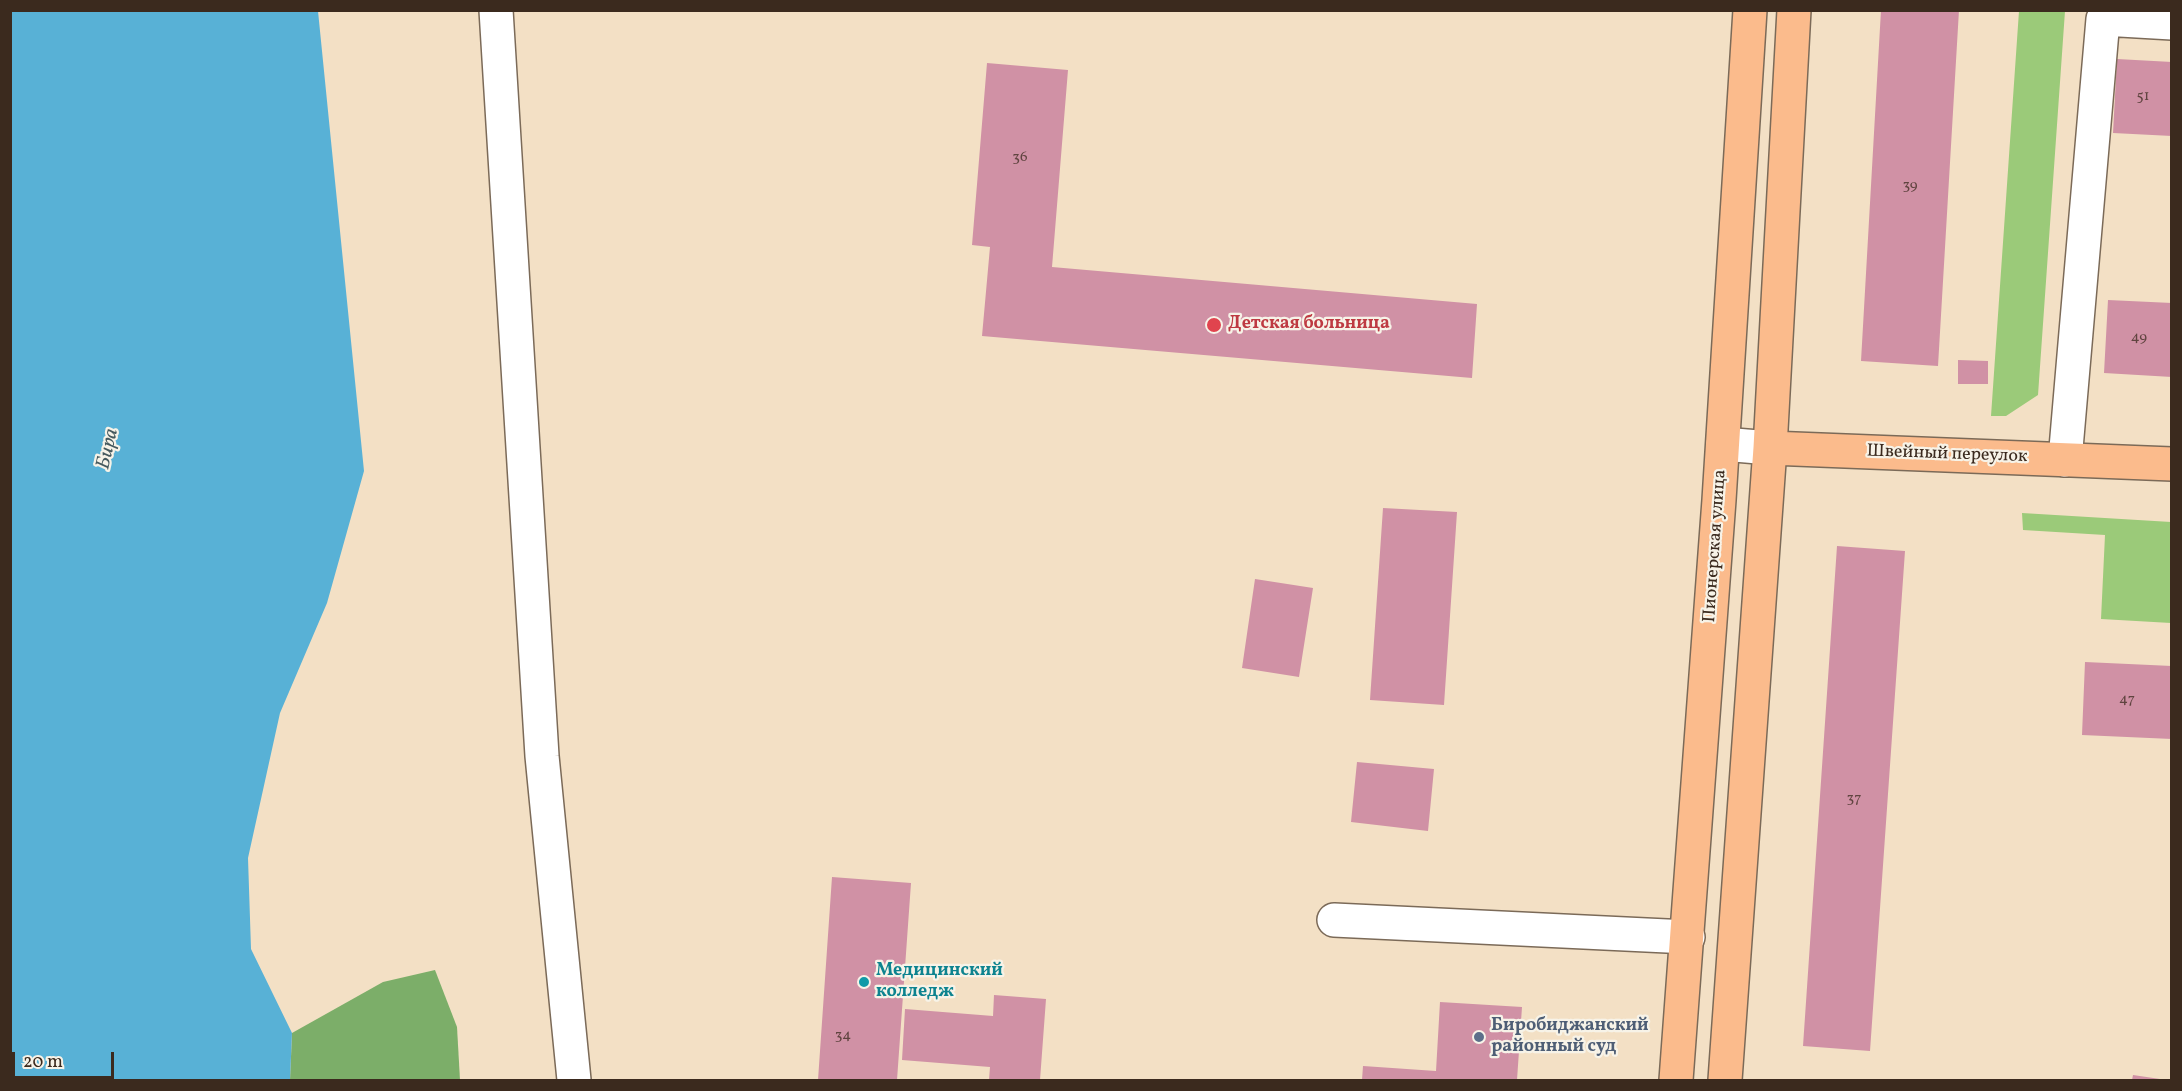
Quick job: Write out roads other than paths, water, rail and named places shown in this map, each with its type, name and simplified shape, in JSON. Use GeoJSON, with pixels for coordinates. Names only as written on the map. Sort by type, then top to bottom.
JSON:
{"type":"FeatureCollection","features":[{"type":"Feature","properties":{"kind":"main road","name":"Пионерская улица"},"geometry":{"type":"LineString","coordinates":[[1676,1080],[1723,444],[1750,10]]}},
{"type":"Feature","properties":{"kind":"main road"},"geometry":{"type":"LineString","coordinates":[[1725,1080],[1770,448],[1794,10]]}},
{"type":"Feature","properties":{"kind":"main road","name":"Швейный переулок"},"geometry":{"type":"LineString","coordinates":[[1770,448],[2172,464]]}},
{"type":"Feature","properties":{"kind":"street"},"geometry":{"type":"LineString","coordinates":[[496,10],[542,756],[574,1080]]}},
{"type":"Feature","properties":{"kind":"street"},"geometry":{"type":"LineString","coordinates":[[2065,460],[2103,19],[2172,23]]}},
{"type":"Feature","properties":{"kind":"street","name":"Швейный переулок"},"geometry":{"type":"LineString","coordinates":[[1723,444],[1770,448]]}},
{"type":"Feature","properties":{"kind":"street"},"geometry":{"type":"LineString","coordinates":[[1334,920],[1688,937]]}},
{"type":"Feature","properties":{"kind":"water","name":"Бира"},"geometry":{"type":"Polygon","coordinates":[[[10,11],[318,11],[364,471],[327,603],[280,713],[248,858],[251,949],[292,1033],[290,1080],[11,1080],[10,11]]]}},
{"type":"Feature","properties":{"kind":"place","name":"Детская больница"},"geometry":{"type":"Point","coordinates":[1214,325]}},
{"type":"Feature","properties":{"kind":"place","name":"Медицинский колледж"},"geometry":{"type":"Point","coordinates":[864,982]}},
{"type":"Feature","properties":{"kind":"place","name":"Биробиджанский районный суд"},"geometry":{"type":"Point","coordinates":[1479,1037]}}]}
